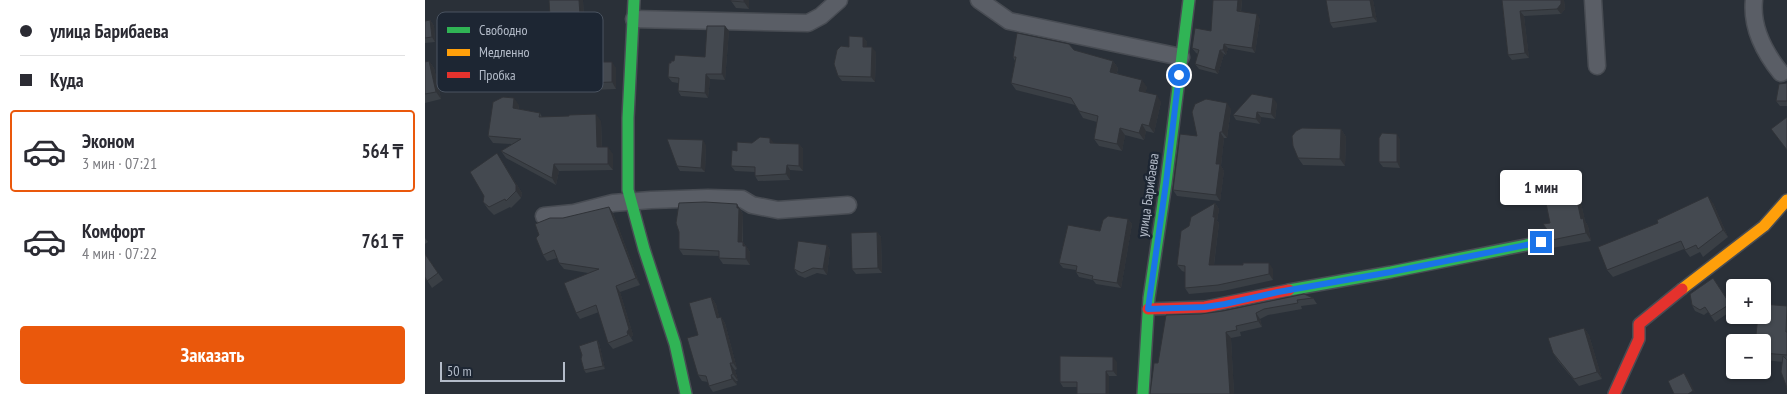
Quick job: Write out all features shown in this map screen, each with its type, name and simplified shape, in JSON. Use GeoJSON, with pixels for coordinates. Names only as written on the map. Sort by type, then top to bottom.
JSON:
{"type":"FeatureCollection","features":[{"type":"Feature","properties":{"kind":"street"},"geometry":{"type":"LineString","coordinates":[[634,0],[628,118],[628,190],[644,249],[675,344],[686,394]]}},
{"type":"Feature","properties":{"kind":"street"},"geometry":{"type":"LineString","coordinates":[[633,19],[807,23],[821,16],[839,0]]}},
{"type":"Feature","properties":{"kind":"street"},"geometry":{"type":"LineString","coordinates":[[979,0],[1009,21],[1181,57]]}},
{"type":"Feature","properties":{"kind":"street","name":"улица Барибаева"},"geometry":{"type":"LineString","coordinates":[[1143,394],[1148,309],[1189,0]]}},
{"type":"Feature","properties":{"kind":"street"},"geometry":{"type":"LineString","coordinates":[[1593,0],[1597,66]]}},
{"type":"Feature","properties":{"kind":"street"},"geometry":{"type":"LineString","coordinates":[[1754,0],[1753,12],[1755,23],[1766,52],[1781,73]]}},
{"type":"Feature","properties":{"kind":"street"},"geometry":{"type":"LineString","coordinates":[[544,216],[574,213],[613,203],[708,198],[742,199],[752,205],[778,210],[848,205]]}},
{"type":"Feature","properties":{"kind":"street"},"geometry":{"type":"LineString","coordinates":[[1614,394],[1639,339],[1639,324],[1765,226],[1787,200]]}},
{"type":"Feature","properties":{"kind":"street"},"geometry":{"type":"LineString","coordinates":[[1148,309],[1205,307],[1225,304],[1278,292],[1382,274],[1541,242]]}},
{"type":"Feature","properties":{"kind":"building"},"geometry":{"type":"Polygon","coordinates":[[[549,0],[579,0],[580,12],[550,12],[549,0]]]}},
{"type":"Feature","properties":{"kind":"building"},"geometry":{"type":"Polygon","coordinates":[[[744,0],[744,2],[731,1],[744,0]]]}},
{"type":"Feature","properties":{"kind":"building"},"geometry":{"type":"Polygon","coordinates":[[[1213,0],[1238,0],[1237,11],[1257,14],[1252,48],[1224,44],[1223,50],[1220,50],[1215,70],[1195,64],[1199,50],[1192,48],[1195,28],[1211,31],[1213,0]]]}},
{"type":"Feature","properties":{"kind":"building"},"geometry":{"type":"Polygon","coordinates":[[[1326,0],[1370,0],[1373,17],[1330,23],[1326,0]]]}},
{"type":"Feature","properties":{"kind":"building"},"geometry":{"type":"Polygon","coordinates":[[[1502,0],[1561,0],[1561,4],[1557,9],[1520,11],[1525,53],[1508,55],[1502,0]]]}},
{"type":"Feature","properties":{"kind":"building"},"geometry":{"type":"Polygon","coordinates":[[[430,20],[432,37],[425,38],[425,21],[430,20]]]}},
{"type":"Feature","properties":{"kind":"building"},"geometry":{"type":"Polygon","coordinates":[[[707,26],[725,26],[722,74],[706,74],[705,93],[678,91],[679,78],[668,77],[669,63],[674,61],[675,55],[705,57],[707,26]]]}},
{"type":"Feature","properties":{"kind":"building"},"geometry":{"type":"Polygon","coordinates":[[[1017,33],[1069,44],[1074,50],[1113,61],[1110,72],[1142,80],[1139,91],[1157,95],[1149,126],[1142,124],[1139,133],[1120,128],[1117,144],[1094,139],[1098,116],[1079,111],[1071,98],[1011,83],[1016,57],[1013,57],[1017,33]]]}},
{"type":"Feature","properties":{"kind":"building"},"geometry":{"type":"Polygon","coordinates":[[[849,36],[863,37],[863,47],[872,47],[871,77],[838,76],[834,64],[837,50],[841,46],[849,47],[849,36]]]}},
{"type":"Feature","properties":{"kind":"building"},"geometry":{"type":"Polygon","coordinates":[[[429,61],[436,92],[425,94],[425,62],[429,61]]]}},
{"type":"Feature","properties":{"kind":"building"},"geometry":{"type":"Polygon","coordinates":[[[603,62],[612,62],[612,82],[603,82],[603,62]]]}},
{"type":"Feature","properties":{"kind":"building"},"geometry":{"type":"Polygon","coordinates":[[[1787,83],[1787,101],[1776,101],[1779,84],[1787,83]]]}},
{"type":"Feature","properties":{"kind":"building"},"geometry":{"type":"Polygon","coordinates":[[[1252,94],[1273,98],[1271,114],[1257,112],[1256,119],[1233,115],[1252,94]]]}},
{"type":"Feature","properties":{"kind":"building"},"geometry":{"type":"Polygon","coordinates":[[[503,97],[514,98],[513,108],[540,113],[539,117],[596,114],[597,147],[608,147],[608,164],[554,164],[552,178],[501,151],[521,139],[488,136],[493,102],[503,97]]]}},
{"type":"Feature","properties":{"kind":"building"},"geometry":{"type":"Polygon","coordinates":[[[1206,99],[1227,103],[1222,132],[1220,132],[1216,164],[1220,164],[1216,195],[1173,190],[1180,134],[1197,136],[1192,112],[1195,104],[1206,99]]]}},
{"type":"Feature","properties":{"kind":"building"},"geometry":{"type":"Polygon","coordinates":[[[1787,117],[1787,150],[1771,129],[1787,117]]]}},
{"type":"Feature","properties":{"kind":"building"},"geometry":{"type":"Polygon","coordinates":[[[1302,128],[1341,129],[1340,159],[1298,158],[1293,146],[1292,136],[1302,128]]]}},
{"type":"Feature","properties":{"kind":"building"},"geometry":{"type":"Polygon","coordinates":[[[1382,133],[1397,134],[1397,162],[1379,162],[1379,138],[1382,133]]]}},
{"type":"Feature","properties":{"kind":"building"},"geometry":{"type":"Polygon","coordinates":[[[760,137],[770,138],[770,143],[799,144],[799,166],[787,165],[786,174],[755,176],[755,167],[731,166],[732,150],[737,151],[737,142],[752,143],[760,137]]]}},
{"type":"Feature","properties":{"kind":"building"},"geometry":{"type":"Polygon","coordinates":[[[667,139],[703,140],[701,168],[677,166],[667,139]]]}},
{"type":"Feature","properties":{"kind":"building"},"geometry":{"type":"Polygon","coordinates":[[[497,153],[516,185],[516,191],[506,201],[505,199],[489,207],[483,202],[484,196],[470,172],[497,153]]]}},
{"type":"Feature","properties":{"kind":"building"},"geometry":{"type":"Polygon","coordinates":[[[1573,182],[1586,233],[1547,241],[1549,232],[1543,224],[1550,223],[1543,188],[1573,182]]]}},
{"type":"Feature","properties":{"kind":"building"},"geometry":{"type":"Polygon","coordinates":[[[1708,196],[1723,230],[1698,249],[1696,245],[1685,250],[1681,241],[1607,270],[1598,247],[1658,223],[1657,220],[1708,196]]]}},
{"type":"Feature","properties":{"kind":"building"},"geometry":{"type":"Polygon","coordinates":[[[679,203],[737,204],[737,208],[739,208],[738,242],[743,242],[743,246],[746,246],[746,259],[719,258],[719,251],[679,249],[679,232],[676,223],[679,203]]]}},
{"type":"Feature","properties":{"kind":"building"},"geometry":{"type":"Polygon","coordinates":[[[1215,203],[1209,265],[1269,263],[1269,274],[1218,285],[1185,288],[1185,266],[1177,265],[1181,231],[1189,226],[1191,217],[1215,203]]]}},
{"type":"Feature","properties":{"kind":"building"},"geometry":{"type":"Polygon","coordinates":[[[609,207],[636,278],[616,286],[629,329],[628,335],[608,343],[596,305],[576,313],[564,283],[599,269],[559,263],[554,250],[543,255],[536,238],[539,235],[535,224],[550,218],[563,218],[609,207]]]}},
{"type":"Feature","properties":{"kind":"building"},"geometry":{"type":"Polygon","coordinates":[[[1108,216],[1128,219],[1117,283],[1092,279],[1093,276],[1076,272],[1077,266],[1059,263],[1068,225],[1100,231],[1103,220],[1108,216]]]}},
{"type":"Feature","properties":{"kind":"building"},"geometry":{"type":"Polygon","coordinates":[[[877,232],[878,268],[852,269],[851,233],[877,232]]]}},
{"type":"Feature","properties":{"kind":"building"},"geometry":{"type":"Polygon","coordinates":[[[798,241],[827,245],[823,269],[813,268],[802,273],[794,269],[798,241]]]}},
{"type":"Feature","properties":{"kind":"building"},"geometry":{"type":"Polygon","coordinates":[[[425,254],[438,273],[427,281],[425,277],[425,254]]]}},
{"type":"Feature","properties":{"kind":"building"},"geometry":{"type":"Polygon","coordinates":[[[1713,278],[1726,298],[1726,307],[1711,316],[1705,307],[1700,310],[1692,305],[1690,294],[1713,278]]]}},
{"type":"Feature","properties":{"kind":"building"},"geometry":{"type":"Polygon","coordinates":[[[1304,294],[1313,298],[1297,300],[1298,303],[1264,309],[1256,313],[1258,321],[1236,326],[1237,330],[1226,332],[1230,394],[1150,394],[1154,363],[1158,363],[1166,315],[1223,311],[1304,294]]]}},
{"type":"Feature","properties":{"kind":"building"},"geometry":{"type":"Polygon","coordinates":[[[711,297],[717,318],[721,317],[733,363],[730,363],[733,374],[731,375],[732,379],[709,386],[706,376],[698,375],[687,338],[698,335],[689,303],[711,297]]]}},
{"type":"Feature","properties":{"kind":"building"},"geometry":{"type":"Polygon","coordinates":[[[1771,305],[1787,306],[1787,355],[1771,354],[1771,334],[1756,334],[1757,324],[1771,324],[1771,305]]]}},
{"type":"Feature","properties":{"kind":"building"},"geometry":{"type":"Polygon","coordinates":[[[1584,328],[1597,372],[1574,379],[1553,353],[1548,338],[1584,328]]]}},
{"type":"Feature","properties":{"kind":"building"},"geometry":{"type":"Polygon","coordinates":[[[597,340],[603,366],[584,370],[579,346],[597,340]]]}},
{"type":"Feature","properties":{"kind":"building"},"geometry":{"type":"Polygon","coordinates":[[[1060,356],[1113,357],[1113,371],[1106,371],[1106,394],[1077,394],[1077,382],[1060,382],[1060,356]]]}},
{"type":"Feature","properties":{"kind":"building"},"geometry":{"type":"Polygon","coordinates":[[[1783,356],[1787,360],[1787,388],[1781,372],[1783,356]]]}},
{"type":"Feature","properties":{"kind":"building"},"geometry":{"type":"Polygon","coordinates":[[[1684,373],[1693,391],[1688,394],[1674,394],[1668,381],[1684,373]]]}},
{"type":"Feature","properties":{"kind":"traffic: fast"},"geometry":{"type":"LineString","coordinates":[[634,0],[628,118],[628,190],[644,249],[675,344],[686,394]]}},
{"type":"Feature","properties":{"kind":"traffic: fast"},"geometry":{"type":"LineString","coordinates":[[1143,394],[1149,298],[1166,183],[1189,0]]}},
{"type":"Feature","properties":{"kind":"traffic: fast"},"geometry":{"type":"LineString","coordinates":[[1289,290],[1541,242]]}},
{"type":"Feature","properties":{"kind":"traffic: slow"},"geometry":{"type":"LineString","coordinates":[[1682,289],[1764,226],[1787,200]]}},
{"type":"Feature","properties":{"kind":"traffic: jam"},"geometry":{"type":"LineString","coordinates":[[1614,394],[1639,339],[1639,324],[1682,289]]}},
{"type":"Feature","properties":{"kind":"traffic: jam"},"geometry":{"type":"LineString","coordinates":[[1148,309],[1205,307],[1289,290]]}},
{"type":"Feature","properties":{"kind":"route"},"geometry":{"type":"LineString","coordinates":[[1179,75],[1148,309],[1205,307],[1225,304],[1278,292],[1541,242]]}}]}
